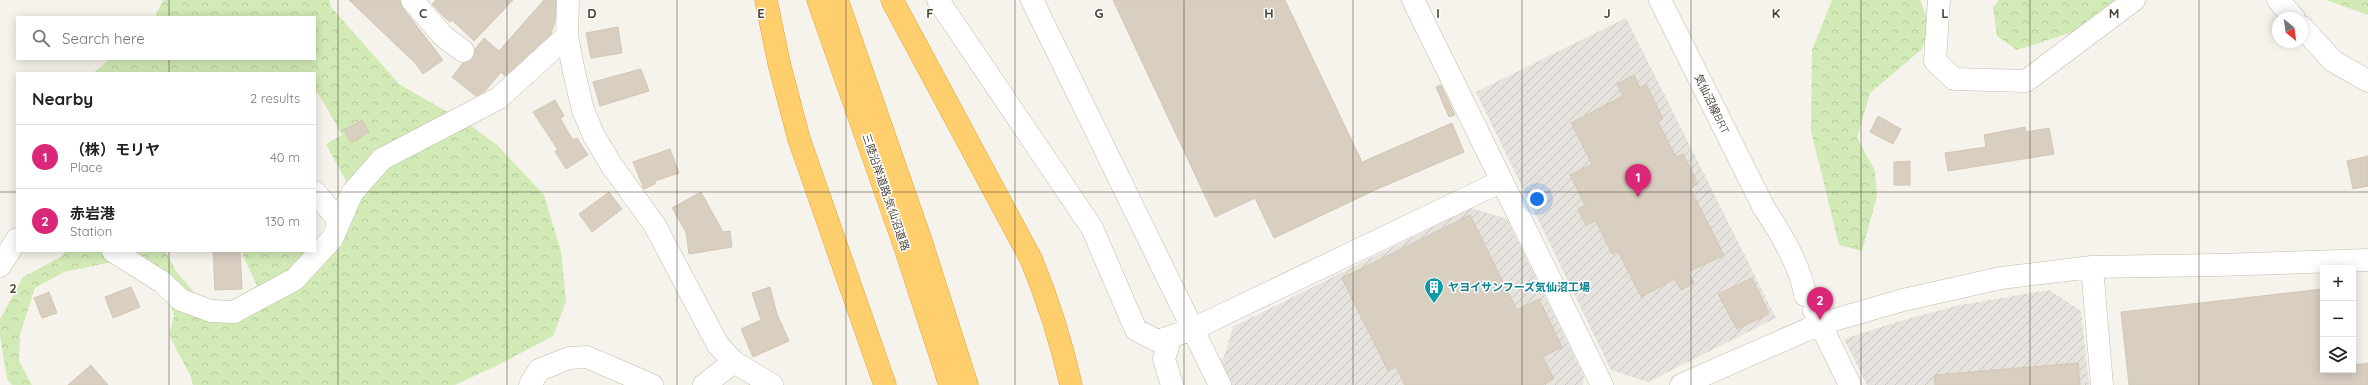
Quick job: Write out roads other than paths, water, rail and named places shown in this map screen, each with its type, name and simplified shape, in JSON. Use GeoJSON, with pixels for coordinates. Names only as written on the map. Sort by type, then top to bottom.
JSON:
{"type":"FeatureCollection","features":[{"type":"Feature","properties":{"kind":"highway"},"geometry":{"type":"LineString","coordinates":[[766,0],[779,63],[799,139],[885,385]]}},
{"type":"Feature","properties":{"kind":"highway","name":"三陸沿岸道路;気仙沼道路"},"geometry":{"type":"LineString","coordinates":[[818,0],[905,247],[950,385]]}},
{"type":"Feature","properties":{"kind":"highway","name":"三陸沿岸道路;気仙沼道路"},"geometry":{"type":"LineString","coordinates":[[837,0],[921,242],[967,385]]}},
{"type":"Feature","properties":{"kind":"highway"},"geometry":{"type":"LineString","coordinates":[[892,0],[1031,259],[1052,312],[1071,385]]}},
{"type":"Feature","properties":{"kind":"street"},"geometry":{"type":"LineString","coordinates":[[414,0],[443,36],[463,50]]}},
{"type":"Feature","properties":{"kind":"street"},"geometry":{"type":"LineString","coordinates":[[568,0],[567,36],[583,110],[594,136],[612,166],[654,224],[678,267],[718,345],[720,376],[772,385]]}},
{"type":"Feature","properties":{"kind":"street"},"geometry":{"type":"LineString","coordinates":[[938,0],[1092,228],[1136,330],[1158,341],[1193,329],[1502,181]]}},
{"type":"Feature","properties":{"kind":"street"},"geometry":{"type":"LineString","coordinates":[[1032,0],[1220,385]]}},
{"type":"Feature","properties":{"kind":"street"},"geometry":{"type":"LineString","coordinates":[[1413,0],[1602,385]]}},
{"type":"Feature","properties":{"kind":"street","name":"気仙沼線BRT"},"geometry":{"type":"LineString","coordinates":[[1660,0],[1764,208],[1775,225],[1803,282],[1805,295],[1850,385]]}},
{"type":"Feature","properties":{"kind":"street"},"geometry":{"type":"LineString","coordinates":[[1940,0],[1935,61],[1949,75],[1954,79],[2026,81],[2134,0]]}},
{"type":"Feature","properties":{"kind":"street"},"geometry":{"type":"LineString","coordinates":[[2278,0],[2289,12]]}},
{"type":"Feature","properties":{"kind":"street"},"geometry":{"type":"LineString","coordinates":[[2308,34],[2332,61],[2368,81]]}},
{"type":"Feature","properties":{"kind":"street"},"geometry":{"type":"LineString","coordinates":[[114,252],[162,282],[181,300],[211,311],[234,312],[295,278],[332,239],[352,193],[382,159],[499,98],[567,36]]}},
{"type":"Feature","properties":{"kind":"street"},"geometry":{"type":"LineString","coordinates":[[316,193],[339,221]]}},
{"type":"Feature","properties":{"kind":"street"},"geometry":{"type":"LineString","coordinates":[[0,266],[16,241]]}},
{"type":"Feature","properties":{"kind":"street"},"geometry":{"type":"LineString","coordinates":[[1682,385],[1820,324],[1947,289],[2008,277],[2092,267],[2368,260]]}},
{"type":"Feature","properties":{"kind":"street"},"geometry":{"type":"LineString","coordinates":[[2092,267],[2102,385]]}},
{"type":"Feature","properties":{"kind":"street"},"geometry":{"type":"LineString","coordinates":[[1171,337],[1164,358],[1172,385]]}},
{"type":"Feature","properties":{"kind":"street"},"geometry":{"type":"LineString","coordinates":[[530,385],[539,370],[570,358],[587,357],[652,385]]}},
{"type":"Feature","properties":{"kind":"place","name":"（株）モリヤ"},"geometry":{"type":"Point","coordinates":[1638,197]}},
{"type":"Feature","properties":{"kind":"place","name":"ヤヨイサンフーズ気仙沼工場"},"geometry":{"type":"Point","coordinates":[1434,304]}},
{"type":"Feature","properties":{"kind":"place","name":"赤岩港"},"geometry":{"type":"Point","coordinates":[1820,320]}}]}
